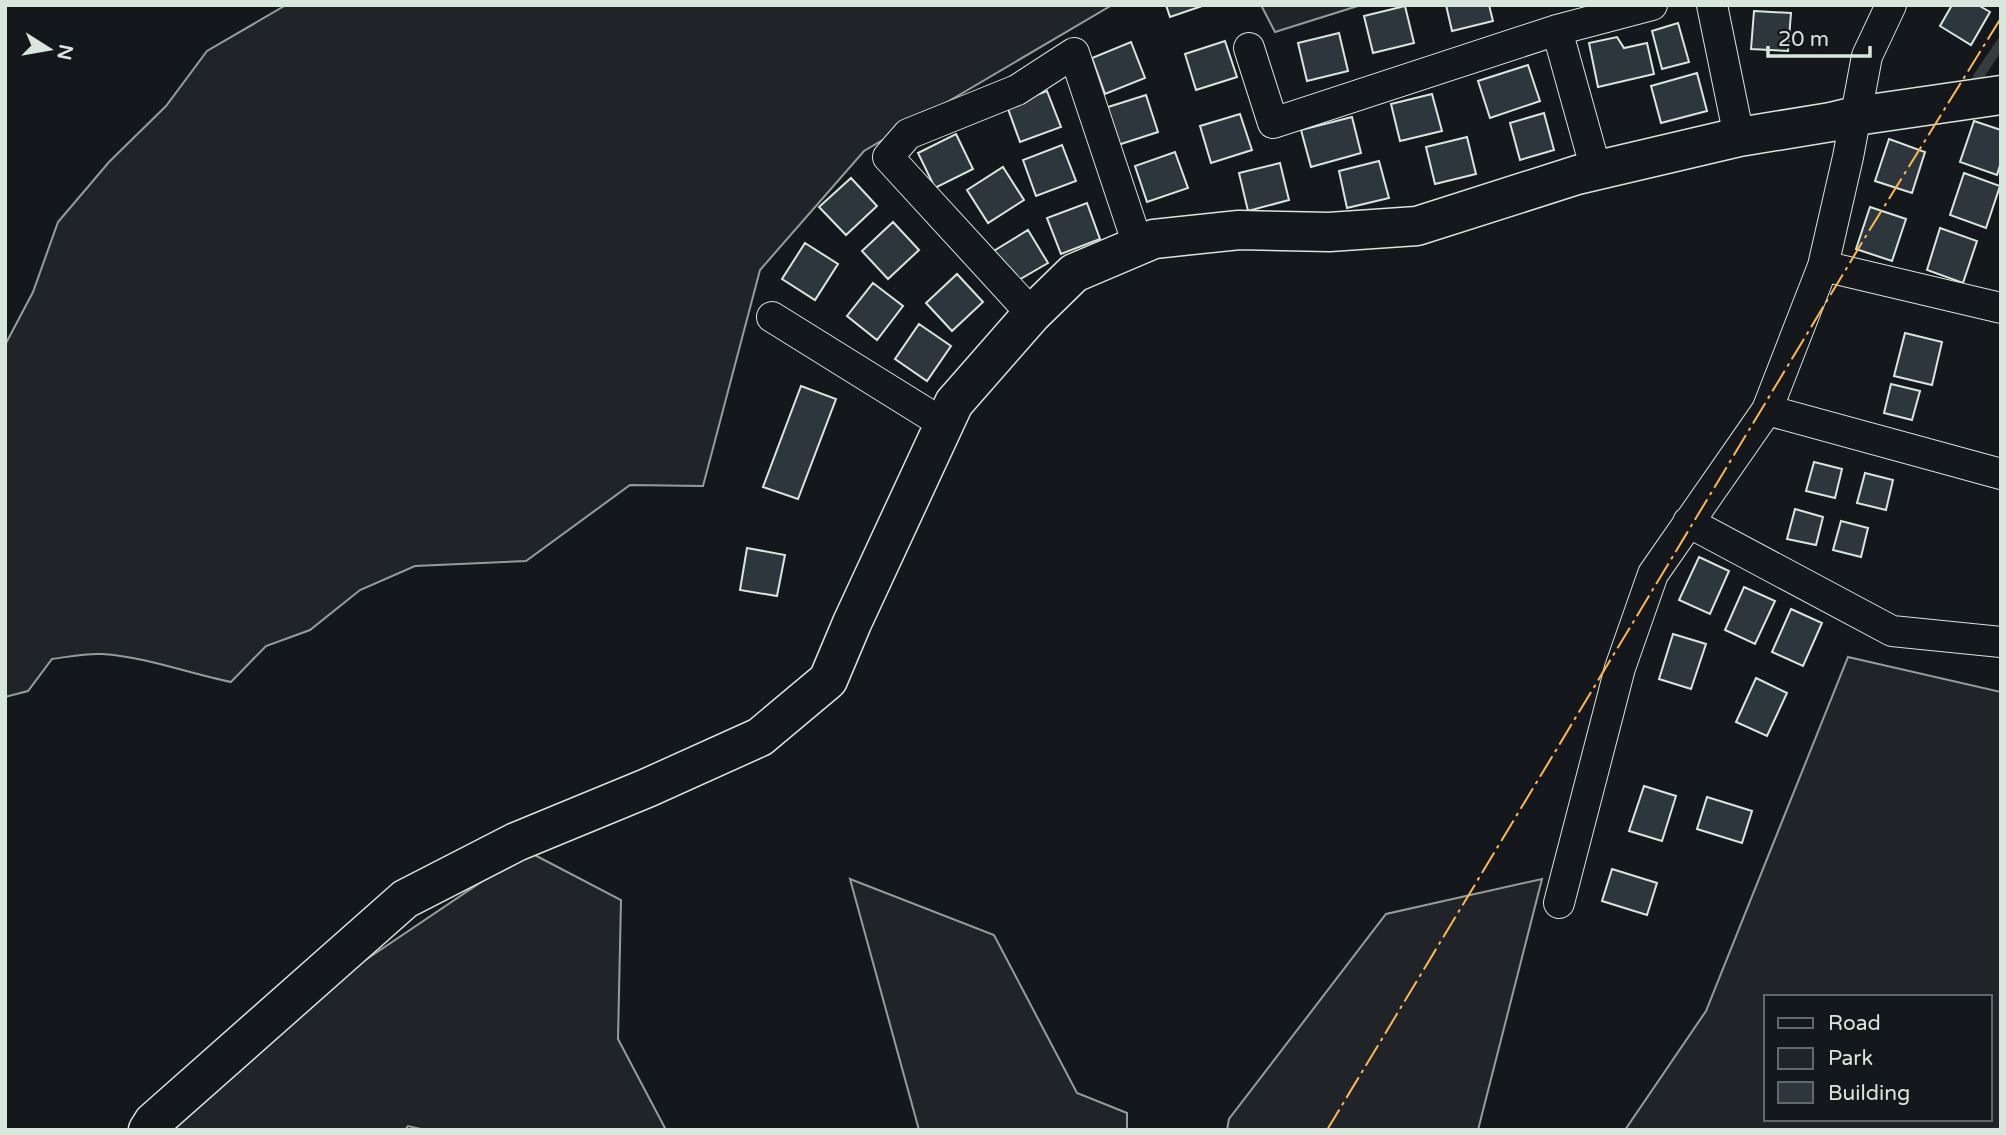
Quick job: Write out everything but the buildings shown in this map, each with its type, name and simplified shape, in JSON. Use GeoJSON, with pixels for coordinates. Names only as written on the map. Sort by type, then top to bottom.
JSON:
{"type":"FeatureCollection","features":[{"type":"Feature","properties":{"kind":"street"},"geometry":{"type":"LineString","coordinates":[[1249,48],[1273,122],[1557,30],[1652,5]]}},
{"type":"Feature","properties":{"kind":"street"},"geometry":{"type":"LineString","coordinates":[[1712,5],[1739,137]]}},
{"type":"Feature","properties":{"kind":"street"},"geometry":{"type":"LineString","coordinates":[[1559,903],[1620,668],[1653,574],[1767,410],[1823,266],[1849,157],[1867,56],[1891,5]]}},
{"type":"Feature","properties":{"kind":"street"},"geometry":{"type":"LineString","coordinates":[[1557,30],[1596,170]]}},
{"type":"Feature","properties":{"kind":"street"},"geometry":{"type":"LineString","coordinates":[[1032,314],[888,157],[908,134],[1017,90],[1074,53],[1138,245]]}},
{"type":"Feature","properties":{"kind":"street"},"geometry":{"type":"LineString","coordinates":[[148,1130],[153,1122],[405,899],[516,842],[648,788],[760,737],[828,680],[857,611],[954,403],[1032,314],[1074,274],[1154,239],[1238,229],[1329,232],[1417,226],[1596,170],[1739,137],[1856,116],[2001,95]]}},
{"type":"Feature","properties":{"kind":"street"},"geometry":{"type":"LineString","coordinates":[[1823,266],[2001,308]]}},
{"type":"Feature","properties":{"kind":"street"},"geometry":{"type":"LineString","coordinates":[[772,317],[944,424]]}},
{"type":"Feature","properties":{"kind":"street"},"geometry":{"type":"LineString","coordinates":[[1767,410],[2001,474]]}},
{"type":"Feature","properties":{"kind":"street"},"geometry":{"type":"LineString","coordinates":[[1688,522],[1892,631],[2001,642]]}},
{"type":"Feature","properties":{"kind":"green space"},"geometry":{"type":"Polygon","coordinates":[[[286,5],[1112,5],[864,151],[760,270],[703,486],[630,485],[526,561],[415,566],[360,590],[310,630],[266,646],[231,682],[135,658],[90,654],[52,659],[28,691],[5,697],[5,345],[33,292],[58,222],[109,162],[166,106],[207,51],[286,5]]]}},
{"type":"Feature","properties":{"kind":"green space"},"geometry":{"type":"Polygon","coordinates":[[[1261,5],[1361,5],[1275,32],[1261,5]]]}},
{"type":"Feature","properties":{"kind":"green space"},"geometry":{"type":"Polygon","coordinates":[[[1848,657],[2001,692],[2001,1130],[1625,1130],[1706,1011],[1848,657]]]}},
{"type":"Feature","properties":{"kind":"green space"},"geometry":{"type":"Polygon","coordinates":[[[527,851],[621,900],[618,1039],[666,1130],[425,1130],[408,1126],[405,1130],[157,1130],[355,967],[527,851]]]}},
{"type":"Feature","properties":{"kind":"green space"},"geometry":{"type":"Polygon","coordinates":[[[850,879],[994,935],[1077,1093],[1127,1113],[1127,1130],[919,1130],[850,879]]]}},
{"type":"Feature","properties":{"kind":"green space"},"geometry":{"type":"Polygon","coordinates":[[[1542,879],[1478,1130],[1227,1130],[1229,1119],[1386,914],[1542,879]]]}},
{"type":"Feature","properties":{"kind":"waterway"},"geometry":{"type":"LineString","coordinates":[[1978,77],[2001,43]]}},
{"type":"Feature","properties":{"kind":"power"},"geometry":{"type":"LineString","coordinates":[[1327,1130],[1869,231],[2001,18]]}}]}
